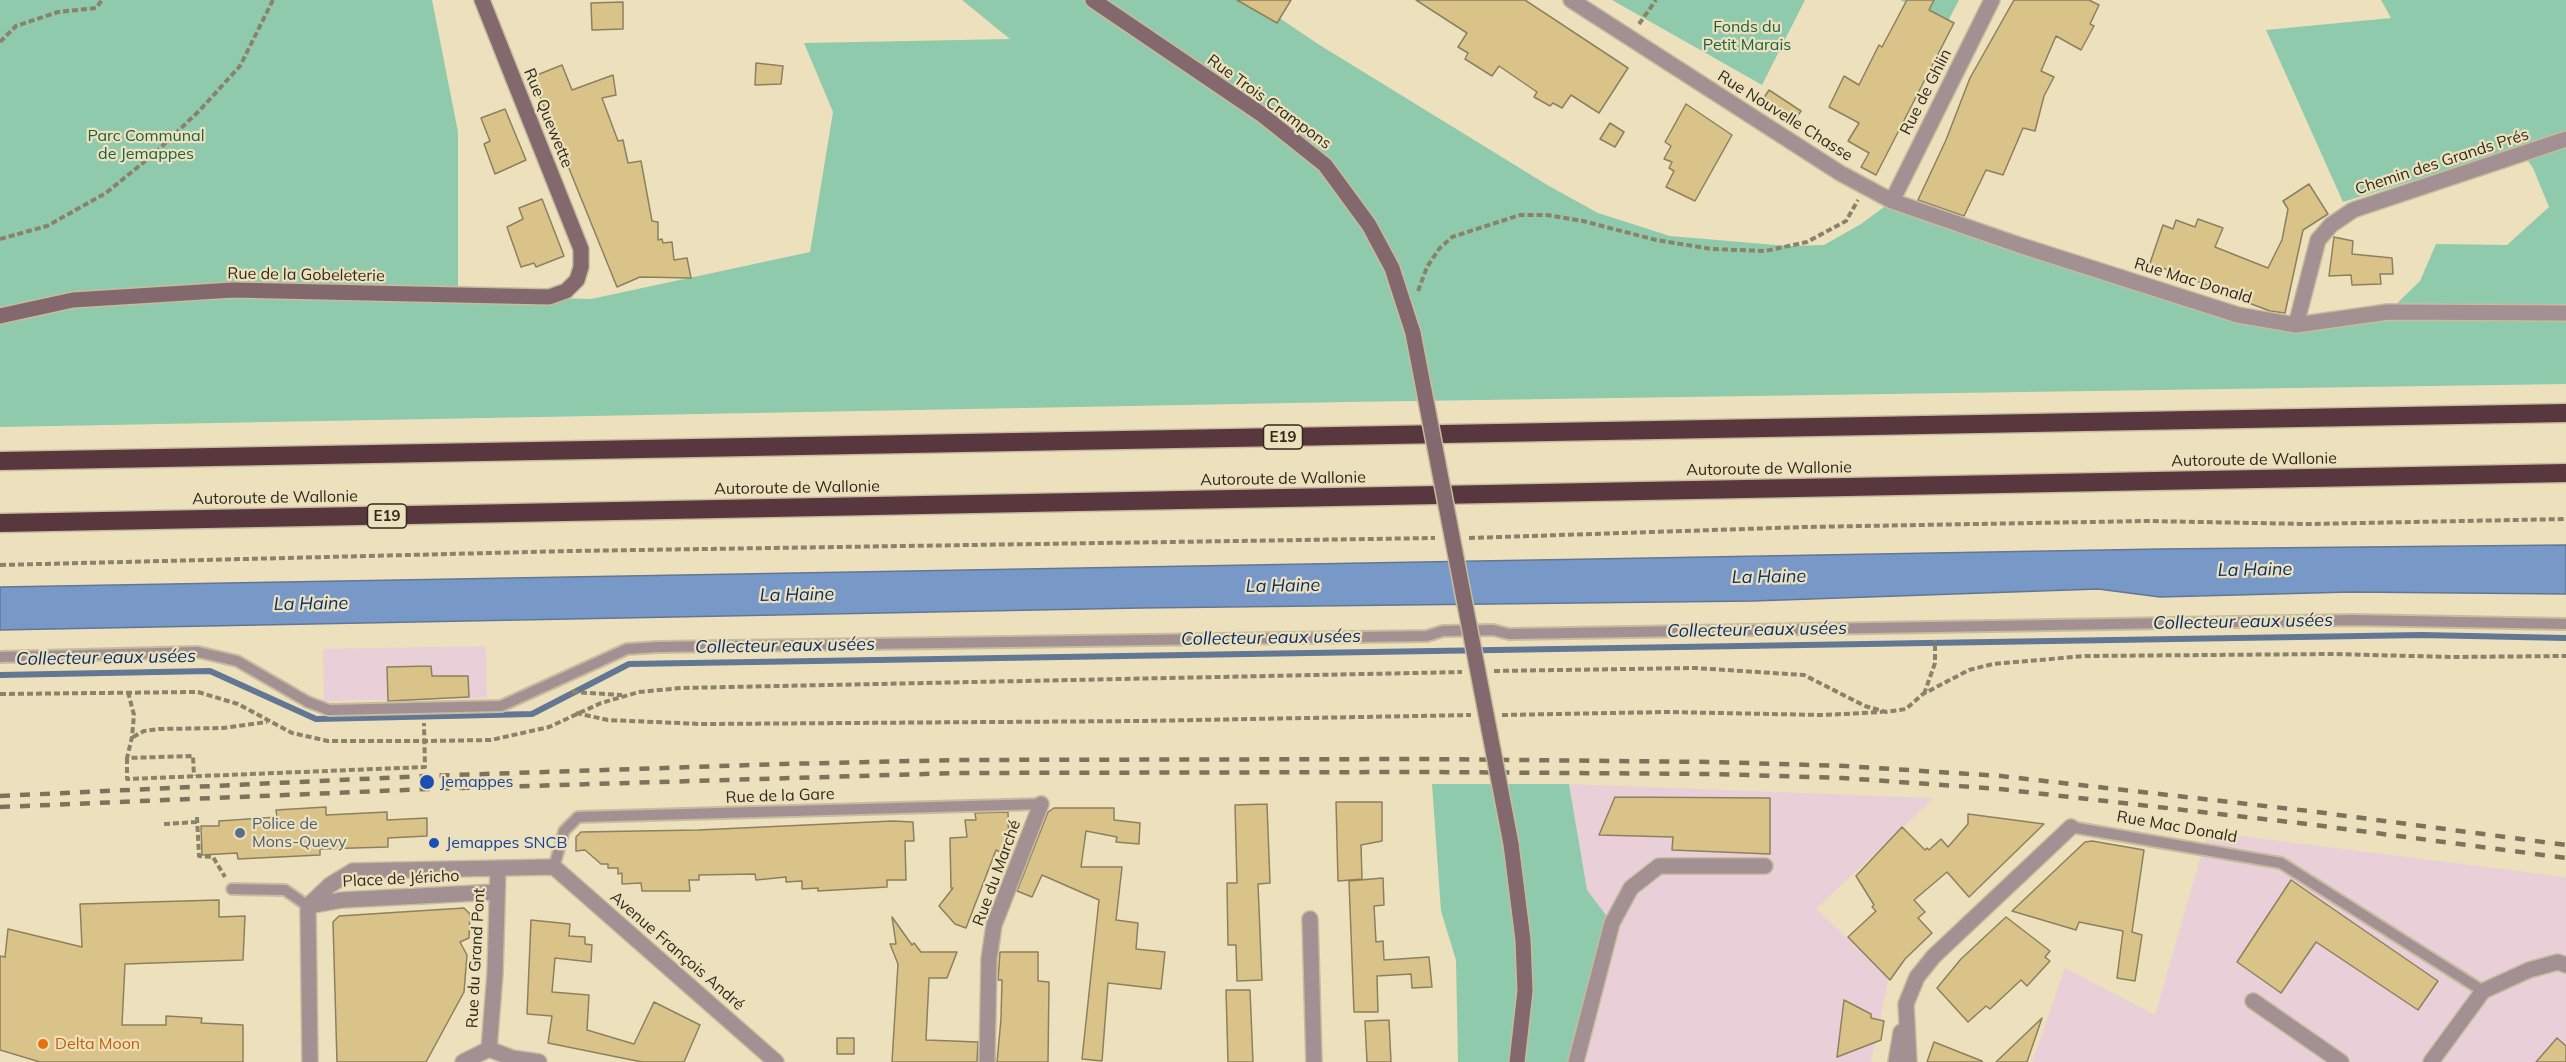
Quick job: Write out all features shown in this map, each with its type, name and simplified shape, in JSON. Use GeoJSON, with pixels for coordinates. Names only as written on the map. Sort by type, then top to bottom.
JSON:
{"type":"FeatureCollection","features":[{"type":"Feature","properties":{"kind":"highway","name":"E19"},"geometry":{"type":"LineString","coordinates":[[0,461],[2566,413]]}},
{"type":"Feature","properties":{"kind":"highway","name":"Autoroute de Wallonie"},"geometry":{"type":"LineString","coordinates":[[0,523],[2566,473]]}},
{"type":"Feature","properties":{"kind":"street","name":"Rue Quewette"},"geometry":{"type":"LineString","coordinates":[[482,0],[581,249]]}},
{"type":"Feature","properties":{"kind":"street","name":"Rue Trois Crampons"},"geometry":{"type":"LineString","coordinates":[[1093,0],[1261,114],[1325,165],[1369,225],[1392,268],[1413,333],[1511,844],[1523,940],[1525,991],[1517,1062]]}},
{"type":"Feature","properties":{"kind":"street","name":"Rue Nouvelle Chasse"},"geometry":{"type":"LineString","coordinates":[[1570,0],[1864,187],[1892,201]]}},
{"type":"Feature","properties":{"kind":"street","name":"Rue de Ghlin"},"geometry":{"type":"LineString","coordinates":[[1892,201],[1992,0]]}},
{"type":"Feature","properties":{"kind":"street","name":"Chemin des Grands Prés"},"geometry":{"type":"LineString","coordinates":[[2296,324],[2318,240],[2331,225],[2353,210],[2566,140]]}},
{"type":"Feature","properties":{"kind":"street","name":"Rue Mac Donald"},"geometry":{"type":"LineString","coordinates":[[1892,201],[2019,245],[2238,315],[2296,324],[2388,312],[2566,313]]}},
{"type":"Feature","properties":{"kind":"street","name":"Rue de la Gobeleterie"},"geometry":{"type":"LineString","coordinates":[[0,316],[73,300],[233,290],[549,297],[566,291],[577,280],[581,267],[581,249]]}},
{"type":"Feature","properties":{"kind":"street","name":"Rue du Marché"},"geometry":{"type":"LineString","coordinates":[[987,1062],[989,959],[994,924],[1041,804]]}},
{"type":"Feature","properties":{"kind":"street","name":"Rue Mac Donald"},"geometry":{"type":"LineString","coordinates":[[1896,1062],[1906,1004],[1917,977],[1934,956],[2071,827]]}},
{"type":"Feature","properties":{"kind":"street"},"geometry":{"type":"LineString","coordinates":[[1576,1062],[1611,923],[1631,888],[1659,866],[1765,866]]}},
{"type":"Feature","properties":{"kind":"street","name":"Place de Jéricho"},"geometry":{"type":"LineString","coordinates":[[308,906],[330,885],[352,871],[554,867]]}},
{"type":"Feature","properties":{"kind":"street","name":"Avenue François André"},"geometry":{"type":"LineString","coordinates":[[554,867],[776,1062]]}},
{"type":"Feature","properties":{"kind":"street","name":"Rue du Grand Pont"},"geometry":{"type":"LineString","coordinates":[[489,1049],[495,973],[498,869]]}},
{"type":"Feature","properties":{"kind":"street","name":"Place de Jéricho"},"geometry":{"type":"LineString","coordinates":[[308,906],[342,900],[497,892]]}},
{"type":"Feature","properties":{"kind":"street"},"geometry":{"type":"LineString","coordinates":[[308,906],[310,1062]]}},
{"type":"Feature","properties":{"kind":"street"},"geometry":{"type":"LineString","coordinates":[[1310,919],[1314,1062]]}},
{"type":"Feature","properties":{"kind":"street"},"geometry":{"type":"LineString","coordinates":[[2432,1062],[2483,992],[2529,970],[2558,962],[2566,965]]}},
{"type":"Feature","properties":{"kind":"street"},"geometry":{"type":"LineString","coordinates":[[2253,1001],[2341,1062]]}},
{"type":"Feature","properties":{"kind":"street","name":"Rue Mac Donald"},"geometry":{"type":"LineString","coordinates":[[1906,1004],[1909,1062]]}},
{"type":"Feature","properties":{"kind":"street","name":"Rue du Grand Pont"},"geometry":{"type":"LineString","coordinates":[[463,1062],[489,1049],[512,1058],[539,1062]]}},
{"type":"Feature","properties":{"kind":"lane"},"geometry":{"type":"LineString","coordinates":[[0,657],[198,652],[237,661],[308,702],[329,710],[501,706],[627,649],[658,647],[1427,636],[1443,631],[1493,630],[1509,634],[2354,620],[2566,624]]}},
{"type":"Feature","properties":{"kind":"lane","name":"Rue de la Gare"},"geometry":{"type":"LineString","coordinates":[[554,867],[564,831],[578,817],[1041,804]]}},
{"type":"Feature","properties":{"kind":"lane","name":"Rue Mac Donald"},"geometry":{"type":"LineString","coordinates":[[2071,827],[2281,862],[2483,992]]}},
{"type":"Feature","properties":{"kind":"lane"},"geometry":{"type":"LineString","coordinates":[[231,889],[285,890],[308,906]]}},
{"type":"Feature","properties":{"kind":"path"},"geometry":{"type":"LineString","coordinates":[[0,42],[16,26],[58,12],[96,9],[102,0]]}},
{"type":"Feature","properties":{"kind":"path"},"geometry":{"type":"LineString","coordinates":[[0,239],[47,226],[106,194],[155,153],[200,110],[240,66],[273,0]]}},
{"type":"Feature","properties":{"kind":"path"},"geometry":{"type":"LineString","coordinates":[[1630,39],[1656,0]]}},
{"type":"Feature","properties":{"kind":"path"},"geometry":{"type":"LineString","coordinates":[[1407,317],[1427,267],[1439,249],[1452,237],[1495,222],[1520,215],[1547,215],[1583,221],[1656,240],[1712,249],[1765,251],[1807,242],[1846,221],[1864,187]]}},
{"type":"Feature","properties":{"kind":"path"},"geometry":{"type":"LineString","coordinates":[[1459,538],[1805,527],[2145,521],[2310,524],[2566,519]]}},
{"type":"Feature","properties":{"kind":"path"},"geometry":{"type":"LineString","coordinates":[[0,565],[583,551],[1436,538]]}},
{"type":"Feature","properties":{"kind":"path"},"geometry":{"type":"LineString","coordinates":[[1923,694],[1935,663],[1936,627]]}},
{"type":"Feature","properties":{"kind":"path"},"geometry":{"type":"LineString","coordinates":[[1500,715],[1667,712],[1823,715],[1886,712],[1906,709],[1923,694],[1969,670],[1993,664],[2085,656],[2332,654],[2453,657],[2566,656]]}},
{"type":"Feature","properties":{"kind":"path"},"geometry":{"type":"LineString","coordinates":[[1493,671],[1695,668],[1804,675],[1865,706],[1886,712]]}},
{"type":"Feature","properties":{"kind":"path"},"geometry":{"type":"LineString","coordinates":[[0,694],[198,692],[238,704],[292,733],[328,741],[491,740],[549,727],[576,713],[639,692],[725,685],[1029,682],[1469,672]]}},
{"type":"Feature","properties":{"kind":"path"},"geometry":{"type":"LineString","coordinates":[[539,689],[626,696]]}},
{"type":"Feature","properties":{"kind":"path"},"geometry":{"type":"LineString","coordinates":[[128,692],[134,715],[127,758],[127,779],[424,767],[424,741]]}},
{"type":"Feature","properties":{"kind":"path"},"geometry":{"type":"LineString","coordinates":[[576,713],[608,720],[701,724],[1130,721],[1476,715]]}},
{"type":"Feature","properties":{"kind":"path"},"geometry":{"type":"LineString","coordinates":[[132,737],[144,731],[159,729],[223,728],[269,722]]}},
{"type":"Feature","properties":{"kind":"path"},"geometry":{"type":"LineString","coordinates":[[127,758],[193,756],[194,776]]}},
{"type":"Feature","properties":{"kind":"path"},"geometry":{"type":"LineString","coordinates":[[164,824],[197,820],[199,856],[213,857],[231,889]]}},
{"type":"Feature","properties":{"kind":"shaded area"},"geometry":{"type":"Polygon","coordinates":[[[486,646],[487,698],[324,701],[323,649],[486,646]]]}},
{"type":"Feature","properties":{"kind":"shaded area"},"geometry":{"type":"Polygon","coordinates":[[[1569,784],[1934,798],[1816,909],[1889,977],[1871,1062],[1576,1062],[1611,924],[1587,890],[1569,784]]]}},
{"type":"Feature","properties":{"kind":"shaded area"},"geometry":{"type":"Polygon","coordinates":[[[2208,832],[2566,877],[2566,1062],[2032,1062],[2065,968],[2155,1015],[2208,832]]]}},
{"type":"Feature","properties":{"kind":"green space","name":"Parc Communal de Jemappes"},"geometry":{"type":"Polygon","coordinates":[[[0,0],[432,0],[458,132],[458,294],[245,286],[0,311],[0,0]]]}},
{"type":"Feature","properties":{"kind":"green space"},"geometry":{"type":"Polygon","coordinates":[[[962,0],[1253,0],[1318,44],[1549,186],[1598,213],[1670,236],[1788,246],[1824,245],[1861,224],[1892,201],[2019,245],[2296,325],[2388,312],[2420,281],[2436,244],[2507,245],[2549,207],[2533,168],[2519,148],[2343,202],[2266,30],[2391,18],[2381,0],[2566,0],[2566,384],[1346,402],[0,427],[0,316],[73,300],[233,290],[591,299],[810,252],[833,112],[804,43],[1010,39],[962,0]]]}},
{"type":"Feature","properties":{"kind":"green space","name":"Fonds du Petit Marais"},"geometry":{"type":"Polygon","coordinates":[[[1612,0],[1805,0],[1762,85],[1612,0]]]}},
{"type":"Feature","properties":{"kind":"green space"},"geometry":{"type":"Polygon","coordinates":[[[1900,0],[1959,0],[1948,21],[1900,0]]]}},
{"type":"Feature","properties":{"kind":"green space"},"geometry":{"type":"Polygon","coordinates":[[[1432,784],[1569,784],[1587,890],[1612,923],[1576,1062],[1458,1062],[1456,960],[1441,911],[1432,784]]]}},
{"type":"Feature","properties":{"kind":"water","name":"La Haine"},"geometry":{"type":"Polygon","coordinates":[[[2566,545],[2566,594],[2351,592],[2160,597],[2098,589],[1753,601],[1140,608],[0,630],[0,587],[2161,549],[2566,545]]]}},
{"type":"Feature","properties":{"kind":"building"},"geometry":{"type":"Polygon","coordinates":[[[1237,0],[1291,0],[1277,23],[1237,0]]]}},
{"type":"Feature","properties":{"kind":"building"},"geometry":{"type":"Polygon","coordinates":[[[1416,0],[1525,0],[1628,68],[1599,113],[1571,95],[1562,108],[1553,103],[1550,106],[1534,97],[1537,92],[1499,66],[1492,76],[1465,59],[1468,53],[1458,47],[1467,33],[1416,0]]]}},
{"type":"Feature","properties":{"kind":"building"},"geometry":{"type":"Polygon","coordinates":[[[1907,0],[1934,0],[1929,10],[1954,23],[1876,175],[1861,167],[1869,153],[1848,141],[1859,123],[1829,107],[1844,76],[1859,85],[1879,45],[1882,47],[1907,0]]]}},
{"type":"Feature","properties":{"kind":"building"},"geometry":{"type":"Polygon","coordinates":[[[2014,0],[2089,0],[2099,5],[2090,24],[2094,26],[2081,50],[2056,36],[2041,71],[2054,77],[2044,96],[2035,131],[2023,128],[2003,175],[1986,170],[1964,216],[1918,200],[1946,140],[1970,78],[2014,0]]]}},
{"type":"Feature","properties":{"kind":"building"},"geometry":{"type":"Polygon","coordinates":[[[623,2],[623,29],[592,30],[591,3],[623,2]]]}},
{"type":"Feature","properties":{"kind":"building"},"geometry":{"type":"Polygon","coordinates":[[[756,63],[783,66],[781,84],[755,85],[756,63]]]}},
{"type":"Feature","properties":{"kind":"building"},"geometry":{"type":"Polygon","coordinates":[[[562,65],[572,90],[613,75],[616,95],[602,98],[618,141],[623,140],[628,163],[641,161],[652,221],[658,222],[658,240],[662,239],[663,243],[672,242],[674,260],[687,258],[691,278],[640,277],[617,287],[532,77],[562,65]]]}},
{"type":"Feature","properties":{"kind":"building"},"geometry":{"type":"Polygon","coordinates":[[[1769,90],[1801,111],[1792,124],[1760,104],[1769,90]]]}},
{"type":"Feature","properties":{"kind":"building"},"geometry":{"type":"Polygon","coordinates":[[[1686,104],[1732,135],[1695,201],[1666,187],[1674,171],[1669,168],[1672,162],[1664,159],[1671,146],[1665,142],[1686,104]]]}},
{"type":"Feature","properties":{"kind":"building"},"geometry":{"type":"Polygon","coordinates":[[[505,109],[526,160],[495,174],[484,144],[490,141],[481,118],[505,109]]]}},
{"type":"Feature","properties":{"kind":"building"},"geometry":{"type":"Polygon","coordinates":[[[1610,123],[1624,132],[1615,147],[1600,139],[1610,123]]]}},
{"type":"Feature","properties":{"kind":"building"},"geometry":{"type":"Polygon","coordinates":[[[2309,184],[2328,214],[2303,230],[2285,313],[2270,311],[2150,263],[2163,225],[2173,229],[2176,220],[2195,227],[2198,219],[2223,228],[2215,247],[2268,268],[2282,240],[2288,209],[2283,201],[2309,184]]]}},
{"type":"Feature","properties":{"kind":"building"},"geometry":{"type":"Polygon","coordinates":[[[542,199],[564,256],[536,267],[534,263],[521,267],[507,227],[523,219],[519,208],[542,199]]]}},
{"type":"Feature","properties":{"kind":"building"},"geometry":{"type":"Polygon","coordinates":[[[2334,237],[2353,241],[2352,254],[2392,258],[2393,274],[2380,274],[2381,284],[2352,285],[2351,275],[2329,276],[2334,237]]]}},
{"type":"Feature","properties":{"kind":"building"},"geometry":{"type":"Polygon","coordinates":[[[431,666],[432,676],[468,676],[469,697],[388,701],[387,667],[431,666]]]}},
{"type":"Feature","properties":{"kind":"building"},"geometry":{"type":"Polygon","coordinates":[[[1615,797],[1770,798],[1770,854],[1672,850],[1673,837],[1599,835],[1615,797]]]}},
{"type":"Feature","properties":{"kind":"building"},"geometry":{"type":"Polygon","coordinates":[[[1336,802],[1382,802],[1382,841],[1361,845],[1362,879],[1338,881],[1336,802]]]}},
{"type":"Feature","properties":{"kind":"building"},"geometry":{"type":"Polygon","coordinates":[[[1267,804],[1270,883],[1258,884],[1262,980],[1237,981],[1236,945],[1228,945],[1227,883],[1237,883],[1235,805],[1267,804]]]}},
{"type":"Feature","properties":{"kind":"building"},"geometry":{"type":"Polygon","coordinates":[[[326,807],[326,815],[387,812],[387,820],[427,818],[427,836],[388,838],[388,847],[320,849],[320,855],[238,859],[237,853],[202,855],[201,826],[219,826],[219,821],[277,817],[276,810],[326,807]]]}},
{"type":"Feature","properties":{"kind":"building"},"geometry":{"type":"Polygon","coordinates":[[[1054,808],[1114,808],[1114,820],[1140,823],[1139,844],[1116,842],[1117,837],[1086,831],[1081,867],[1122,867],[1116,920],[1138,923],[1136,949],[1165,952],[1161,989],[1108,983],[1102,1061],[1082,1059],[1099,900],[1042,875],[1032,897],[1017,891],[1048,812],[1054,808]]]}},
{"type":"Feature","properties":{"kind":"building"},"geometry":{"type":"Polygon","coordinates":[[[1008,812],[1009,856],[996,850],[966,928],[955,924],[939,906],[953,888],[951,888],[950,838],[967,837],[965,820],[976,820],[975,813],[1008,812]]]}},
{"type":"Feature","properties":{"kind":"building"},"geometry":{"type":"Polygon","coordinates":[[[1968,814],[2044,824],[1969,897],[1947,872],[1914,900],[1925,912],[1918,918],[1932,933],[1905,959],[1890,980],[1848,937],[1876,911],[1856,876],[1902,827],[1925,850],[1927,848],[1929,850],[1941,839],[1948,847],[1968,824],[1968,814]]]}},
{"type":"Feature","properties":{"kind":"building"},"geometry":{"type":"Polygon","coordinates":[[[913,822],[914,841],[905,841],[906,880],[887,880],[887,887],[818,891],[818,888],[802,889],[802,881],[786,882],[786,877],[756,880],[755,874],[699,875],[699,880],[689,880],[690,891],[642,891],[641,883],[622,884],[622,873],[618,874],[618,868],[608,868],[608,864],[601,864],[585,850],[576,851],[576,837],[581,832],[698,830],[913,822]]]}},
{"type":"Feature","properties":{"kind":"building"},"geometry":{"type":"Polygon","coordinates":[[[2092,841],[2144,850],[2132,932],[2142,935],[2135,981],[2117,978],[2123,931],[2079,922],[2076,930],[2012,911],[2085,842],[2092,841]]]}},
{"type":"Feature","properties":{"kind":"building"},"geometry":{"type":"Polygon","coordinates":[[[1383,878],[1384,905],[1374,906],[1376,942],[1383,941],[1384,960],[1429,957],[1432,987],[1412,988],[1411,974],[1377,976],[1378,1012],[1354,1012],[1349,881],[1383,878]]]}},
{"type":"Feature","properties":{"kind":"building"},"geometry":{"type":"Polygon","coordinates":[[[2291,880],[2438,981],[2418,1010],[2316,942],[2281,993],[2237,962],[2291,880]]]}},
{"type":"Feature","properties":{"kind":"building"},"geometry":{"type":"Polygon","coordinates":[[[219,900],[219,917],[245,916],[243,960],[125,964],[122,1025],[166,1025],[166,1016],[202,1018],[201,1023],[243,1025],[243,1062],[40,1062],[0,1050],[0,956],[5,957],[8,929],[82,947],[80,904],[219,900]]]}},
{"type":"Feature","properties":{"kind":"building"},"geometry":{"type":"Polygon","coordinates":[[[464,908],[470,914],[469,938],[460,942],[467,955],[464,992],[426,1062],[337,1062],[333,922],[339,916],[464,908]]]}},
{"type":"Feature","properties":{"kind":"building"},"geometry":{"type":"Polygon","coordinates":[[[892,917],[912,945],[914,943],[921,952],[957,952],[947,978],[929,978],[926,1040],[978,1042],[977,1062],[892,1062],[898,964],[890,944],[896,944],[892,917]]]}},
{"type":"Feature","properties":{"kind":"building"},"geometry":{"type":"Polygon","coordinates":[[[2006,917],[2050,951],[2045,957],[2050,961],[2027,986],[2021,980],[1990,1009],[1986,1006],[1968,1022],[1937,988],[1961,959],[2006,917]]]}},
{"type":"Feature","properties":{"kind":"building"},"geometry":{"type":"Polygon","coordinates":[[[531,920],[570,924],[569,936],[585,937],[585,944],[592,945],[591,962],[555,958],[552,992],[589,995],[587,1030],[634,1044],[654,1002],[700,1025],[684,1062],[642,1062],[548,1043],[552,1016],[527,1014],[531,920]]]}},
{"type":"Feature","properties":{"kind":"building"},"geometry":{"type":"Polygon","coordinates":[[[1000,952],[1038,952],[1038,981],[1049,982],[1048,1062],[997,1062],[1001,1019],[1002,980],[998,980],[1000,952]]]}},
{"type":"Feature","properties":{"kind":"building"},"geometry":{"type":"Polygon","coordinates":[[[1226,990],[1250,990],[1253,1062],[1228,1062],[1226,990]]]}},
{"type":"Feature","properties":{"kind":"building"},"geometry":{"type":"Polygon","coordinates":[[[1844,1000],[1871,1014],[1871,1018],[1884,1021],[1881,1040],[1837,1057],[1844,1000]]]}},
{"type":"Feature","properties":{"kind":"building"},"geometry":{"type":"Polygon","coordinates":[[[2042,1018],[2027,1062],[1996,1062],[2042,1018]]]}},
{"type":"Feature","properties":{"kind":"building"},"geometry":{"type":"Polygon","coordinates":[[[1389,1020],[1391,1062],[1367,1062],[1365,1021],[1389,1020]]]}},
{"type":"Feature","properties":{"kind":"building"},"geometry":{"type":"Polygon","coordinates":[[[837,1038],[854,1038],[854,1054],[837,1054],[837,1038]]]}},
{"type":"Feature","properties":{"kind":"building"},"geometry":{"type":"Polygon","coordinates":[[[2557,1038],[2566,1046],[2566,1062],[2536,1062],[2557,1038]]]}},
{"type":"Feature","properties":{"kind":"building"},"geometry":{"type":"Polygon","coordinates":[[[1934,1042],[1982,1061],[1982,1062],[1927,1062],[1934,1042]]]}},
{"type":"Feature","properties":{"kind":"waterway","name":"Collecteur eaux usées"},"geometry":{"type":"LineString","coordinates":[[0,675],[210,671],[316,719],[532,714],[629,664],[2422,635],[2566,638]]}},
{"type":"Feature","properties":{"kind":"railway"},"geometry":{"type":"LineString","coordinates":[[0,796],[426,776],[959,760],[1425,759],[1712,762],[1845,766],[2001,776],[2309,811],[2566,845]]}},
{"type":"Feature","properties":{"kind":"railway"},"geometry":{"type":"LineString","coordinates":[[0,807],[428,789],[958,773],[1713,774],[1843,778],[2000,789],[2307,824],[2566,858]]}},
{"type":"Feature","properties":{"kind":"place","name":"Jemappes"},"geometry":{"type":"Point","coordinates":[427,782]}},
{"type":"Feature","properties":{"kind":"place","name":"Police de Mons-Quevy"},"geometry":{"type":"Point","coordinates":[240,833]}},
{"type":"Feature","properties":{"kind":"place","name":"Jemappes SNCB"},"geometry":{"type":"Point","coordinates":[434,843]}},
{"type":"Feature","properties":{"kind":"place","name":"Delta Moon"},"geometry":{"type":"Point","coordinates":[43,1044]}}]}
